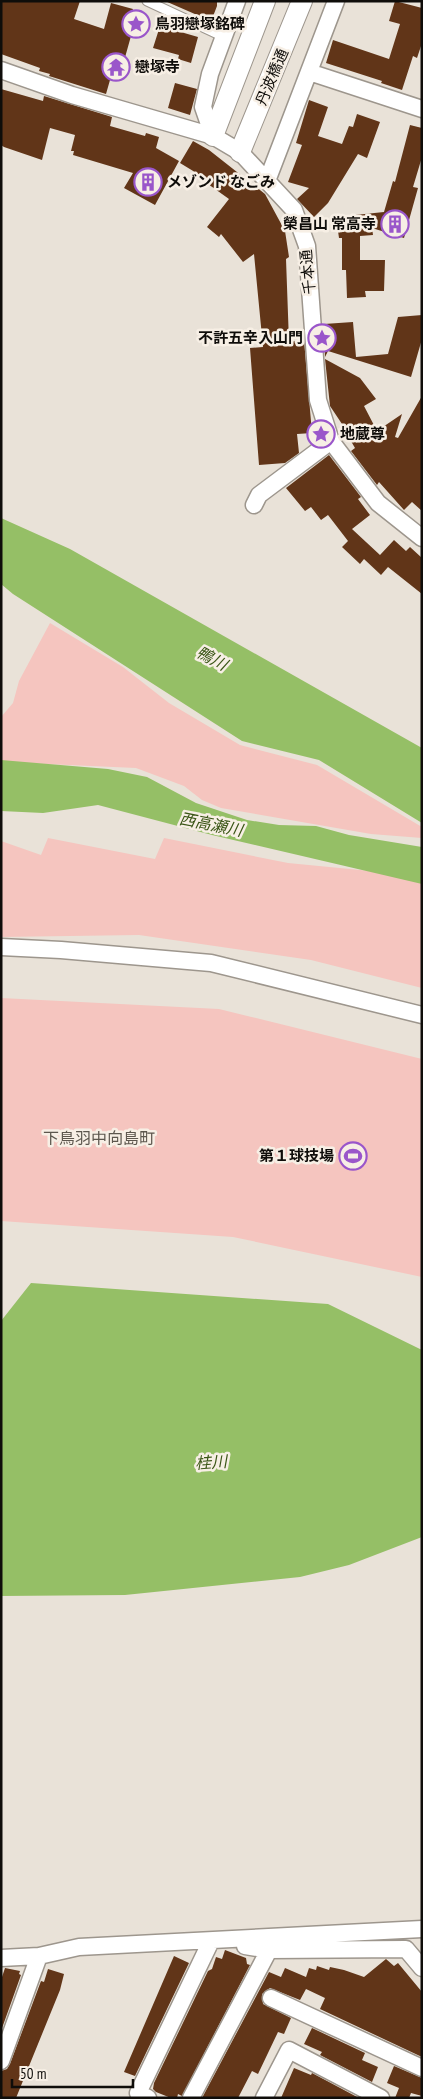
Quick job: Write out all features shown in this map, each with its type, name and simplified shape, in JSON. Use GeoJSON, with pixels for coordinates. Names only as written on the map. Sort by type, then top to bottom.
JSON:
{"type":"FeatureCollection","features":[{"type":"Feature","properties":{"kind":"street"},"geometry":{"type":"LineString","coordinates":[[212,136],[203,107],[210,74],[237,1]]}},
{"type":"Feature","properties":{"kind":"street"},"geometry":{"type":"LineString","coordinates":[[212,136],[265,1]]}},
{"type":"Feature","properties":{"kind":"street","name":"丹波橋通"},"geometry":{"type":"LineString","coordinates":[[240,152],[302,1]]}},
{"type":"Feature","properties":{"kind":"street"},"geometry":{"type":"LineString","coordinates":[[267,181],[336,1]]}},
{"type":"Feature","properties":{"kind":"street","name":"千本通"},"geometry":{"type":"LineString","coordinates":[[1,70],[72,95],[212,136],[240,152],[294,210],[307,246],[318,400],[331,441],[378,503],[422,538]]}},
{"type":"Feature","properties":{"kind":"street"},"geometry":{"type":"LineString","coordinates":[[309,72],[422,109]]}},
{"type":"Feature","properties":{"kind":"street"},"geometry":{"type":"LineString","coordinates":[[254,505],[259,495],[331,441]]}},
{"type":"Feature","properties":{"kind":"street"},"geometry":{"type":"LineString","coordinates":[[1,947],[211,963],[422,1015]]}},
{"type":"Feature","properties":{"kind":"street"},"geometry":{"type":"LineString","coordinates":[[1,1958],[39,1956],[79,1947],[422,1929]]}},
{"type":"Feature","properties":{"kind":"street"},"geometry":{"type":"LineString","coordinates":[[211,1941],[269,1950],[406,1949],[422,1968]]}},
{"type":"Feature","properties":{"kind":"street"},"geometry":{"type":"LineString","coordinates":[[148,2098],[138,2093],[211,1941]]}},
{"type":"Feature","properties":{"kind":"street"},"geometry":{"type":"LineString","coordinates":[[191,2098],[269,1950]]}},
{"type":"Feature","properties":{"kind":"street"},"geometry":{"type":"LineString","coordinates":[[2,2055],[39,1956]]}},
{"type":"Feature","properties":{"kind":"street"},"geometry":{"type":"LineString","coordinates":[[271,1998],[422,2068]]}},
{"type":"Feature","properties":{"kind":"street"},"geometry":{"type":"LineString","coordinates":[[264,2098],[289,2050],[381,2098]]}},
{"type":"Feature","properties":{"kind":"lane"},"geometry":{"type":"LineString","coordinates":[[147,1],[224,37]]}},
{"type":"Feature","properties":{"kind":"shaded area"},"geometry":{"type":"Polygon","coordinates":[[[50,623],[123,667],[169,703],[240,745],[317,765],[422,827],[422,838],[371,834],[221,808],[202,800],[184,786],[136,768],[1,762],[1,717],[13,703],[19,681],[50,623]]]}},
{"type":"Feature","properties":{"kind":"shaded area"},"geometry":{"type":"Polygon","coordinates":[[[48,838],[155,859],[164,838],[288,863],[422,876],[422,988],[311,960],[139,935],[1,937],[1,841],[41,855],[48,838]]]}},
{"type":"Feature","properties":{"kind":"shaded area"},"geometry":{"type":"Polygon","coordinates":[[[1,998],[219,1009],[422,1059],[422,1277],[233,1237],[1,1221],[1,998]]]}},
{"type":"Feature","properties":{"kind":"water","name":"鴨川"},"geometry":{"type":"Polygon","coordinates":[[[1,518],[70,549],[422,748],[422,823],[319,760],[242,741],[13,594],[1,584],[1,518]]]}},
{"type":"Feature","properties":{"kind":"water","name":"西高瀬川"},"geometry":{"type":"Polygon","coordinates":[[[1,760],[108,769],[147,777],[196,803],[247,820],[279,825],[316,826],[349,835],[422,847],[422,884],[212,835],[98,805],[43,813],[1,811],[1,760]]]}},
{"type":"Feature","properties":{"kind":"water","name":"桂川"},"geometry":{"type":"Polygon","coordinates":[[[31,1283],[328,1304],[422,1350],[422,1537],[349,1565],[300,1577],[125,1595],[1,1596],[1,1321],[31,1283]]]}},
{"type":"Feature","properties":{"kind":"building"},"geometry":{"type":"Polygon","coordinates":[[[1,1],[80,1],[74,19],[104,29],[111,3],[133,9],[126,35],[131,36],[124,61],[116,59],[106,94],[49,76],[50,74],[39,71],[40,68],[1,54],[1,1]]]}},
{"type":"Feature","properties":{"kind":"building"},"geometry":{"type":"Polygon","coordinates":[[[165,1],[217,1],[217,6],[212,19],[204,18],[165,1]]]}},
{"type":"Feature","properties":{"kind":"building"},"geometry":{"type":"Polygon","coordinates":[[[395,1],[422,8],[422,43],[417,58],[413,56],[402,90],[381,83],[382,81],[326,63],[333,40],[389,59],[400,24],[389,21],[395,1]]]}},
{"type":"Feature","properties":{"kind":"building"},"geometry":{"type":"Polygon","coordinates":[[[160,26],[198,37],[191,63],[178,59],[179,55],[153,48],[160,26]]]}},
{"type":"Feature","properties":{"kind":"building"},"geometry":{"type":"Polygon","coordinates":[[[175,83],[197,89],[190,115],[168,108],[175,83]]]}},
{"type":"Feature","properties":{"kind":"building"},"geometry":{"type":"Polygon","coordinates":[[[1,89],[43,101],[44,96],[112,117],[110,126],[145,136],[146,133],[159,137],[156,148],[179,161],[155,205],[124,188],[133,173],[73,155],[74,151],[71,151],[75,135],[50,128],[42,160],[1,145],[1,89]]]}},
{"type":"Feature","properties":{"kind":"building"},"geometry":{"type":"Polygon","coordinates":[[[309,100],[328,107],[318,136],[342,144],[349,126],[353,127],[357,114],[380,122],[367,158],[358,154],[328,203],[314,217],[297,199],[309,188],[288,182],[302,145],[296,143],[309,100]]]}},
{"type":"Feature","properties":{"kind":"building"},"geometry":{"type":"Polygon","coordinates":[[[410,125],[422,128],[422,157],[413,187],[418,188],[404,238],[372,228],[373,235],[360,236],[360,260],[385,260],[384,291],[365,291],[366,297],[347,298],[346,270],[342,270],[342,238],[339,238],[336,217],[384,212],[393,181],[395,182],[410,125]]]}},
{"type":"Feature","properties":{"kind":"building"},"geometry":{"type":"Polygon","coordinates":[[[193,141],[209,150],[265,194],[285,231],[289,257],[286,259],[289,342],[304,340],[312,433],[297,434],[299,453],[285,463],[259,465],[250,348],[263,347],[254,254],[243,262],[221,234],[219,237],[207,227],[229,199],[201,179],[203,177],[180,163],[193,141]]]}},
{"type":"Feature","properties":{"kind":"building"},"geometry":{"type":"Polygon","coordinates":[[[422,315],[422,339],[411,377],[328,351],[325,357],[324,324],[353,322],[356,357],[388,354],[398,317],[422,315]]]}},
{"type":"Feature","properties":{"kind":"building"},"geometry":{"type":"Polygon","coordinates":[[[325,359],[360,378],[376,399],[364,406],[377,431],[402,414],[395,437],[398,438],[422,396],[422,511],[412,502],[404,510],[379,482],[377,485],[351,451],[355,448],[348,436],[356,430],[346,430],[330,406],[325,359]]]}},
{"type":"Feature","properties":{"kind":"building"},"geometry":{"type":"Polygon","coordinates":[[[329,455],[361,497],[358,499],[370,515],[352,529],[380,555],[394,540],[406,551],[410,547],[422,558],[422,594],[388,567],[381,575],[364,559],[360,564],[342,547],[348,541],[328,515],[321,520],[311,507],[305,511],[286,488],[329,455]]]}},
{"type":"Feature","properties":{"kind":"building"},"geometry":{"type":"Polygon","coordinates":[[[225,1950],[246,1958],[247,1964],[250,1965],[182,2096],[178,2094],[177,2098],[171,2098],[156,2092],[153,2089],[154,2083],[208,1971],[212,1969],[216,1957],[222,1959],[225,1950]]]}},
{"type":"Feature","properties":{"kind":"building"},"geometry":{"type":"Polygon","coordinates":[[[174,1956],[189,1963],[135,2076],[124,2072],[174,1956]]]}},
{"type":"Feature","properties":{"kind":"building"},"geometry":{"type":"Polygon","coordinates":[[[386,1959],[394,1966],[398,1963],[422,1992],[422,2057],[320,2009],[325,1998],[306,1989],[300,2000],[270,1988],[262,1994],[263,2004],[291,2018],[284,2034],[278,2032],[258,2074],[252,2071],[238,2098],[202,2098],[269,1972],[281,1977],[285,1968],[306,1977],[309,1968],[316,1970],[317,1966],[329,1970],[330,1967],[344,1970],[364,1977],[386,1959]]]}},
{"type":"Feature","properties":{"kind":"building"},"geometry":{"type":"Polygon","coordinates":[[[5,1968],[20,1971],[19,1974],[21,1975],[1,2031],[1,1980],[5,1968]]]}},
{"type":"Feature","properties":{"kind":"building"},"geometry":{"type":"Polygon","coordinates":[[[48,1969],[64,1974],[60,1990],[16,2098],[1,2098],[1,2071],[7,2069],[10,2064],[41,1981],[44,1982],[48,1969]]]}},
{"type":"Feature","properties":{"kind":"building"},"geometry":{"type":"Polygon","coordinates":[[[312,2028],[365,2053],[362,2060],[378,2067],[372,2082],[320,2055],[322,2052],[304,2044],[312,2028]]]}},
{"type":"Feature","properties":{"kind":"building"},"geometry":{"type":"Polygon","coordinates":[[[394,2066],[422,2078],[422,2096],[411,2093],[409,2098],[395,2098],[399,2088],[387,2083],[394,2066]]]}},
{"type":"Feature","properties":{"kind":"building"},"geometry":{"type":"Polygon","coordinates":[[[294,2068],[311,2075],[312,2073],[359,2098],[281,2098],[294,2068]]]}},
{"type":"Feature","properties":{"kind":"place","name":"鳥羽戀塚銘碑"},"geometry":{"type":"Point","coordinates":[136,24]}},
{"type":"Feature","properties":{"kind":"place","name":"戀塚寺"},"geometry":{"type":"Point","coordinates":[116,67]}},
{"type":"Feature","properties":{"kind":"place","name":"メゾンド なごみ"},"geometry":{"type":"Point","coordinates":[148,182]}},
{"type":"Feature","properties":{"kind":"place","name":"榮昌山 常高寺"},"geometry":{"type":"Point","coordinates":[395,224]}},
{"type":"Feature","properties":{"kind":"place","name":"不許五辛入山門"},"geometry":{"type":"Point","coordinates":[322,338]}},
{"type":"Feature","properties":{"kind":"place","name":"地蔵尊"},"geometry":{"type":"Point","coordinates":[321,434]}},
{"type":"Feature","properties":{"kind":"place","name":"第１球技場"},"geometry":{"type":"Point","coordinates":[353,1156]}},
{"type":"Feature","properties":{"kind":"district","name":"下鳥羽中向島町"},"geometry":{"type":"Point","coordinates":[99,1138]}}]}
